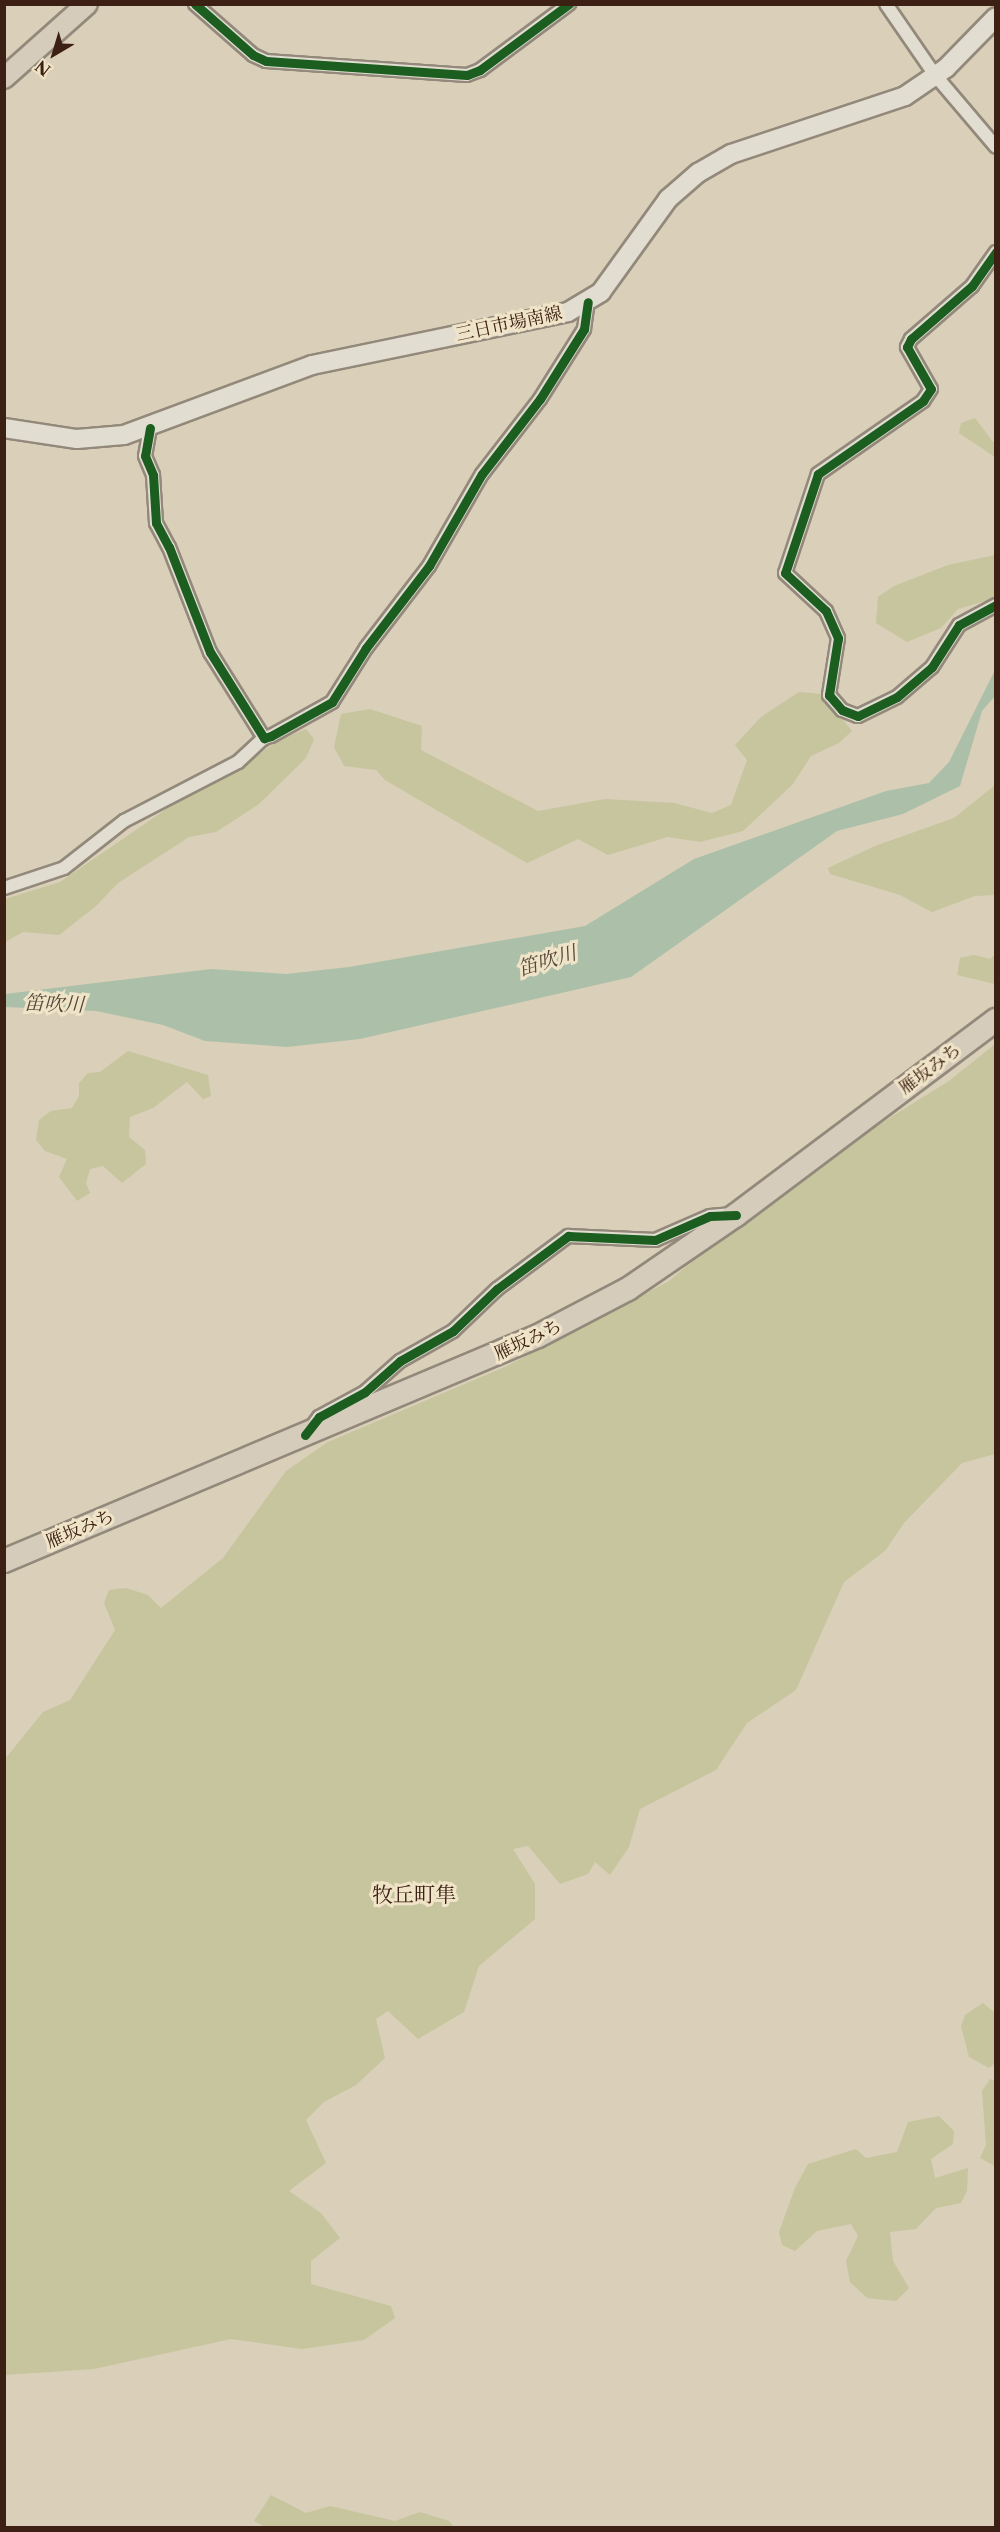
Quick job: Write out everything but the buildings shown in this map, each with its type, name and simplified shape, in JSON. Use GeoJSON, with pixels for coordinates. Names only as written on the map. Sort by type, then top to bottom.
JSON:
{"type":"FeatureCollection","features":[{"type":"Feature","properties":{"kind":"highway","name":"雁坂みち"},"geometry":{"type":"LineString","coordinates":[[4,1561],[548,1332],[628,1289],[736,1215],[996,1020]]}},
{"type":"Feature","properties":{"kind":"main road"},"geometry":{"type":"LineString","coordinates":[[4,78],[87,4]]}},
{"type":"Feature","properties":{"kind":"main road","name":"三日市場南線"},"geometry":{"type":"LineString","coordinates":[[4,428],[77,439],[150,428],[312,365],[568,312],[602,292],[668,199],[698,173],[731,154],[905,96],[935,75],[996,17]]}},
{"type":"Feature","properties":{"kind":"street"},"geometry":{"type":"LineString","coordinates":[[195,4],[253,55],[266,61],[467,75],[480,70],[569,4]]}},
{"type":"Feature","properties":{"kind":"street"},"geometry":{"type":"LineString","coordinates":[[886,4],[935,75],[996,147]]}},
{"type":"Feature","properties":{"kind":"street"},"geometry":{"type":"LineString","coordinates":[[996,252],[972,286],[911,339],[907,347],[931,389],[923,401],[818,474],[785,573],[826,611],[838,638],[828,695],[842,710],[858,716],[897,697],[932,667],[959,625],[996,605]]}},
{"type":"Feature","properties":{"kind":"street"},"geometry":{"type":"LineString","coordinates":[[4,888],[64,868],[124,821],[238,762],[264,738],[332,702],[366,648],[429,566],[482,474],[540,399],[584,329],[588,302]]}},
{"type":"Feature","properties":{"kind":"street"},"geometry":{"type":"LineString","coordinates":[[150,428],[145,456],[153,475],[156,523],[169,548],[210,652],[264,738]]}},
{"type":"Feature","properties":{"kind":"street"},"geometry":{"type":"LineString","coordinates":[[305,1435],[319,1416],[365,1392],[400,1361],[453,1331],[497,1289],[568,1236],[655,1240],[710,1216],[736,1215]]}},
{"type":"Feature","properties":{"kind":"shaded area"},"geometry":{"type":"Polygon","coordinates":[[[975,418],[993,442],[995,440],[995,457],[959,433],[961,423],[975,418]]]}},
{"type":"Feature","properties":{"kind":"shaded area"},"geometry":{"type":"Polygon","coordinates":[[[995,555],[995,598],[958,609],[941,628],[907,642],[876,623],[878,597],[894,586],[948,565],[995,555]]]}},
{"type":"Feature","properties":{"kind":"shaded area"},"geometry":{"type":"Polygon","coordinates":[[[799,692],[822,694],[852,731],[839,743],[811,756],[793,784],[743,831],[700,842],[668,837],[608,855],[578,839],[527,863],[385,780],[376,770],[344,766],[334,747],[341,714],[370,709],[422,726],[421,750],[538,811],[605,799],[674,803],[712,813],[731,805],[747,760],[735,745],[761,717],[799,692]]]}},
{"type":"Feature","properties":{"kind":"shaded area"},"geometry":{"type":"Polygon","coordinates":[[[306,729],[314,739],[306,758],[259,804],[216,832],[189,837],[118,883],[96,906],[59,935],[23,932],[5,942],[5,899],[60,882],[184,797],[238,769],[279,740],[306,729]]]}},
{"type":"Feature","properties":{"kind":"shaded area"},"geometry":{"type":"Polygon","coordinates":[[[995,785],[995,895],[975,896],[932,912],[900,895],[830,874],[828,868],[875,846],[954,818],[995,785]]]}},
{"type":"Feature","properties":{"kind":"shaded area"},"geometry":{"type":"Polygon","coordinates":[[[974,955],[990,959],[995,955],[995,984],[957,975],[960,958],[974,955]]]}},
{"type":"Feature","properties":{"kind":"shaded area"},"geometry":{"type":"Polygon","coordinates":[[[995,1044],[995,1454],[962,1463],[904,1523],[885,1551],[844,1582],[796,1690],[747,1723],[716,1770],[640,1809],[629,1847],[610,1875],[595,1862],[588,1874],[560,1884],[528,1846],[513,1849],[535,1884],[535,1919],[479,1966],[464,2012],[418,2039],[388,2011],[376,2019],[385,2058],[356,2085],[324,2102],[306,2120],[326,2163],[289,2191],[321,2213],[340,2238],[311,2261],[311,2284],[391,2306],[395,2318],[364,2340],[302,2349],[231,2339],[94,2369],[5,2375],[5,1759],[43,1712],[70,1700],[115,1630],[104,1603],[109,1590],[126,1588],[148,1595],[161,1608],[223,1558],[286,1471],[328,1442],[507,1366],[669,1281],[731,1228],[875,1127],[949,1081],[995,1044]]]}},
{"type":"Feature","properties":{"kind":"shaded area"},"geometry":{"type":"Polygon","coordinates":[[[128,1051],[208,1075],[211,1096],[203,1099],[187,1082],[153,1108],[130,1117],[129,1137],[145,1150],[146,1164],[122,1183],[103,1166],[90,1169],[86,1183],[90,1193],[77,1201],[59,1177],[67,1159],[45,1151],[36,1140],[39,1120],[51,1111],[72,1108],[79,1096],[79,1083],[88,1073],[100,1072],[128,1051]]]}},
{"type":"Feature","properties":{"kind":"shaded area"},"geometry":{"type":"Polygon","coordinates":[[[983,2003],[995,2013],[995,2063],[989,2068],[969,2057],[961,2026],[965,2015],[983,2003]]]}},
{"type":"Feature","properties":{"kind":"shaded area"},"geometry":{"type":"Polygon","coordinates":[[[990,2079],[996,2081],[995,2166],[980,2158],[986,2145],[982,2091],[990,2079]]]}},
{"type":"Feature","properties":{"kind":"shaded area"},"geometry":{"type":"Polygon","coordinates":[[[939,2116],[954,2131],[953,2144],[931,2159],[935,2178],[968,2168],[967,2191],[961,2203],[936,2208],[916,2229],[890,2232],[893,2261],[909,2288],[896,2301],[867,2298],[850,2282],[846,2261],[858,2236],[851,2224],[817,2231],[795,2251],[782,2245],[779,2232],[795,2188],[808,2164],[856,2149],[866,2158],[897,2152],[908,2122],[939,2116]]]}},
{"type":"Feature","properties":{"kind":"shaded area"},"geometry":{"type":"Polygon","coordinates":[[[271,2495],[306,2513],[330,2506],[395,2521],[420,2512],[449,2521],[454,2527],[265,2527],[254,2521],[271,2495]]]}},
{"type":"Feature","properties":{"kind":"water","name":"笛吹川"},"geometry":{"type":"Polygon","coordinates":[[[995,670],[995,696],[982,711],[960,786],[903,814],[837,831],[631,977],[360,1039],[287,1047],[205,1041],[163,1025],[96,1011],[5,1007],[5,994],[211,969],[286,974],[349,967],[585,926],[694,859],[886,791],[929,783],[949,762],[995,670]]]}},
{"type":"Feature","properties":{"kind":"cycle path"},"geometry":{"type":"LineString","coordinates":[[195,4],[253,55],[266,61],[467,75],[480,70],[569,4]]}},
{"type":"Feature","properties":{"kind":"cycle path"},"geometry":{"type":"LineString","coordinates":[[996,252],[972,286],[911,339],[907,347],[931,389],[923,401],[818,474],[785,573],[826,611],[838,638],[829,695],[842,710],[858,716],[897,697],[932,667],[959,625],[996,605]]}},
{"type":"Feature","properties":{"kind":"cycle path"},"geometry":{"type":"LineString","coordinates":[[150,428],[145,456],[153,475],[156,523],[169,547],[210,652],[264,738],[271,736],[332,702],[366,648],[429,566],[482,474],[540,399],[584,329],[588,302]]}},
{"type":"Feature","properties":{"kind":"cycle path"},"geometry":{"type":"LineString","coordinates":[[305,1435],[319,1417],[365,1392],[400,1361],[453,1331],[497,1289],[568,1236],[655,1240],[710,1216],[736,1215]]}},
{"type":"Feature","properties":{"kind":"district","name":"牧丘町隼"},"geometry":{"type":"Point","coordinates":[414,1895]}}]}
